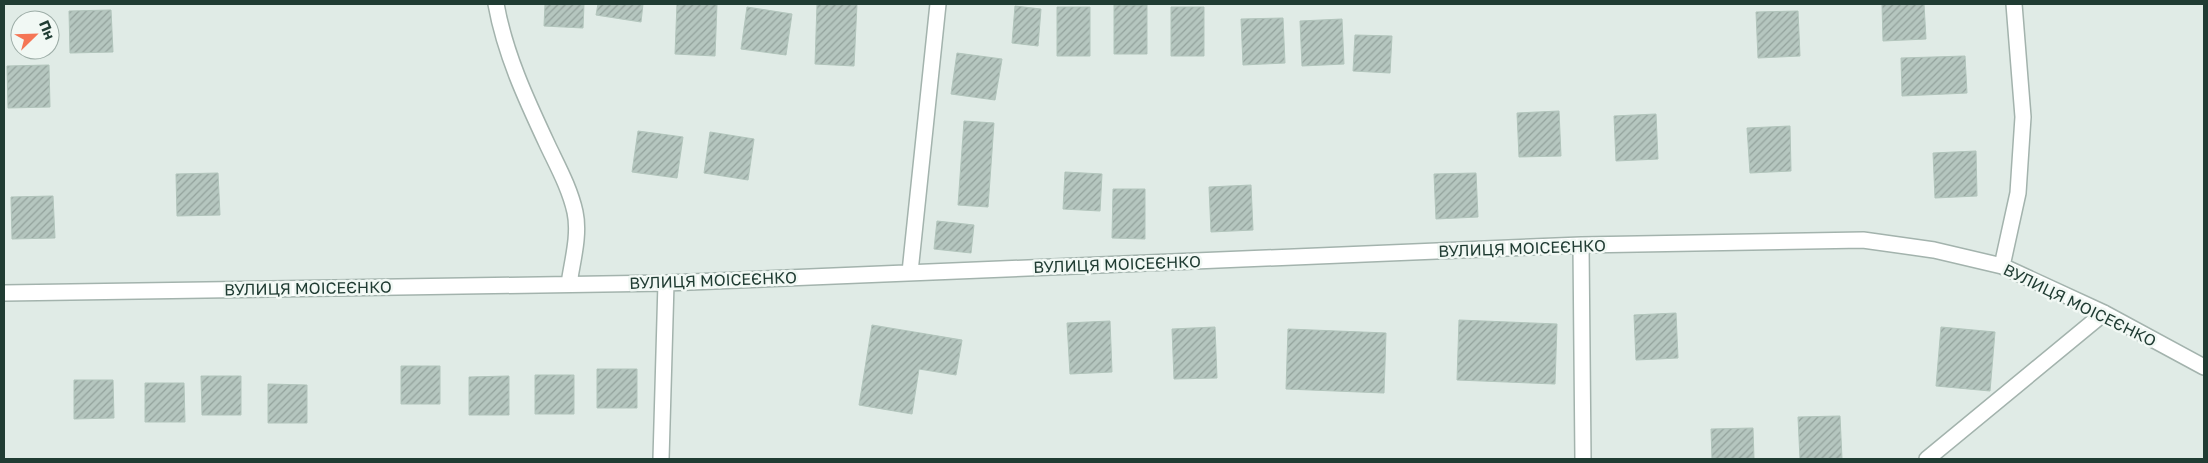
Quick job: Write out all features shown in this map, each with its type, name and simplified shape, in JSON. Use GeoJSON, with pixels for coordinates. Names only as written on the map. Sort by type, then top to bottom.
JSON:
{"type":"FeatureCollection","features":[{"type":"Feature","properties":{"kind":"street"},"geometry":{"type":"LineString","coordinates":[[496,4],[500,30],[515,75],[567,188],[576,214],[576,234],[569,284]]}},
{"type":"Feature","properties":{"kind":"street"},"geometry":{"type":"LineString","coordinates":[[910,272],[938,4]]}},
{"type":"Feature","properties":{"kind":"street"},"geometry":{"type":"LineString","coordinates":[[2002,266],[2018,193],[2023,117],[2014,4]]}},
{"type":"Feature","properties":{"kind":"street","name":"ВУЛИЦЯ МОІСЕЄНКО"},"geometry":{"type":"LineString","coordinates":[[4,293],[666,282],[1581,245],[1863,240],[1934,250],[2002,266],[2104,313],[2204,367]]}},
{"type":"Feature","properties":{"kind":"street"},"geometry":{"type":"LineString","coordinates":[[1581,245],[1583,459]]}},
{"type":"Feature","properties":{"kind":"street"},"geometry":{"type":"LineString","coordinates":[[661,459],[666,282]]}},
{"type":"Feature","properties":{"kind":"street"},"geometry":{"type":"LineString","coordinates":[[1927,459],[2104,313]]}},
{"type":"Feature","properties":{"kind":"building"},"geometry":{"type":"Polygon","coordinates":[[[545,4],[584,4],[583,28],[544,26],[545,4]]]}},
{"type":"Feature","properties":{"kind":"building"},"geometry":{"type":"Polygon","coordinates":[[[598,4],[643,4],[641,22],[596,15],[598,4]]]}},
{"type":"Feature","properties":{"kind":"building"},"geometry":{"type":"Polygon","coordinates":[[[677,4],[717,4],[715,56],[675,54],[677,4]]]}},
{"type":"Feature","properties":{"kind":"building"},"geometry":{"type":"Polygon","coordinates":[[[817,4],[857,4],[854,66],[815,64],[817,4]]]}},
{"type":"Feature","properties":{"kind":"building"},"geometry":{"type":"Polygon","coordinates":[[[1882,4],[1924,4],[1926,39],[1883,41],[1882,4]]]}},
{"type":"Feature","properties":{"kind":"building"},"geometry":{"type":"Polygon","coordinates":[[[1114,5],[1147,5],[1147,54],[1114,54],[1114,5]]]}},
{"type":"Feature","properties":{"kind":"building"},"geometry":{"type":"Polygon","coordinates":[[[1015,6],[1041,9],[1038,46],[1012,43],[1015,6]]]}},
{"type":"Feature","properties":{"kind":"building"},"geometry":{"type":"Polygon","coordinates":[[[747,7],[792,14],[786,55],[741,49],[747,7]]]}},
{"type":"Feature","properties":{"kind":"building"},"geometry":{"type":"Polygon","coordinates":[[[1057,7],[1090,7],[1090,56],[1057,56],[1057,7]]]}},
{"type":"Feature","properties":{"kind":"building"},"geometry":{"type":"Polygon","coordinates":[[[1171,7],[1204,7],[1204,56],[1171,56],[1171,7]]]}},
{"type":"Feature","properties":{"kind":"building"},"geometry":{"type":"Polygon","coordinates":[[[111,10],[113,52],[70,53],[69,11],[111,10]]]}},
{"type":"Feature","properties":{"kind":"building"},"geometry":{"type":"Polygon","coordinates":[[[1798,11],[1800,56],[1758,58],[1756,12],[1798,11]]]}},
{"type":"Feature","properties":{"kind":"building"},"geometry":{"type":"Polygon","coordinates":[[[1283,18],[1285,63],[1243,65],[1241,19],[1283,18]]]}},
{"type":"Feature","properties":{"kind":"building"},"geometry":{"type":"Polygon","coordinates":[[[1342,19],[1344,64],[1302,66],[1300,21],[1342,19]]]}},
{"type":"Feature","properties":{"kind":"building"},"geometry":{"type":"Polygon","coordinates":[[[1355,35],[1392,36],[1390,73],[1353,71],[1355,35]]]}},
{"type":"Feature","properties":{"kind":"building"},"geometry":{"type":"Polygon","coordinates":[[[957,53],[1002,59],[995,100],[951,94],[957,53]]]}},
{"type":"Feature","properties":{"kind":"building"},"geometry":{"type":"Polygon","coordinates":[[[1965,56],[1967,93],[1902,96],[1901,58],[1965,56]]]}},
{"type":"Feature","properties":{"kind":"building"},"geometry":{"type":"Polygon","coordinates":[[[49,65],[50,107],[8,108],[7,66],[49,65]]]}},
{"type":"Feature","properties":{"kind":"building"},"geometry":{"type":"Polygon","coordinates":[[[1559,111],[1561,156],[1519,157],[1517,113],[1559,111]]]}},
{"type":"Feature","properties":{"kind":"building"},"geometry":{"type":"Polygon","coordinates":[[[1656,114],[1658,159],[1616,161],[1614,116],[1656,114]]]}},
{"type":"Feature","properties":{"kind":"building"},"geometry":{"type":"Polygon","coordinates":[[[964,121],[994,123],[988,207],[958,205],[964,121]]]}},
{"type":"Feature","properties":{"kind":"building"},"geometry":{"type":"Polygon","coordinates":[[[1790,126],[1791,171],[1750,173],[1747,128],[1790,126]]]}},
{"type":"Feature","properties":{"kind":"building"},"geometry":{"type":"Polygon","coordinates":[[[638,131],[683,137],[677,178],[632,172],[638,131]]]}},
{"type":"Feature","properties":{"kind":"building"},"geometry":{"type":"Polygon","coordinates":[[[710,132],[754,139],[748,180],[704,173],[710,132]]]}},
{"type":"Feature","properties":{"kind":"building"},"geometry":{"type":"Polygon","coordinates":[[[1976,151],[1977,196],[1935,198],[1933,153],[1976,151]]]}},
{"type":"Feature","properties":{"kind":"building"},"geometry":{"type":"Polygon","coordinates":[[[1065,172],[1102,174],[1100,211],[1063,209],[1065,172]]]}},
{"type":"Feature","properties":{"kind":"building"},"geometry":{"type":"Polygon","coordinates":[[[218,173],[220,215],[177,216],[176,174],[218,173]]]}},
{"type":"Feature","properties":{"kind":"building"},"geometry":{"type":"Polygon","coordinates":[[[1476,173],[1478,217],[1436,219],[1434,174],[1476,173]]]}},
{"type":"Feature","properties":{"kind":"building"},"geometry":{"type":"Polygon","coordinates":[[[1251,185],[1253,230],[1211,232],[1209,187],[1251,185]]]}},
{"type":"Feature","properties":{"kind":"building"},"geometry":{"type":"Polygon","coordinates":[[[1113,189],[1145,189],[1145,239],[1112,238],[1113,189]]]}},
{"type":"Feature","properties":{"kind":"building"},"geometry":{"type":"Polygon","coordinates":[[[53,196],[55,238],[12,239],[11,197],[53,196]]]}},
{"type":"Feature","properties":{"kind":"building"},"geometry":{"type":"Polygon","coordinates":[[[937,221],[974,225],[971,253],[934,249],[937,221]]]}},
{"type":"Feature","properties":{"kind":"building"},"geometry":{"type":"Polygon","coordinates":[[[1676,313],[1678,358],[1636,360],[1634,315],[1676,313]]]}},
{"type":"Feature","properties":{"kind":"building"},"geometry":{"type":"Polygon","coordinates":[[[1459,320],[1557,324],[1555,384],[1457,380],[1459,320]]]}},
{"type":"Feature","properties":{"kind":"building"},"geometry":{"type":"Polygon","coordinates":[[[1110,321],[1112,372],[1070,374],[1067,323],[1110,321]]]}},
{"type":"Feature","properties":{"kind":"building"},"geometry":{"type":"Polygon","coordinates":[[[872,325],[962,340],[956,375],[919,369],[912,414],[859,405],[872,325]]]}},
{"type":"Feature","properties":{"kind":"building"},"geometry":{"type":"Polygon","coordinates":[[[1215,327],[1217,378],[1174,379],[1172,329],[1215,327]]]}},
{"type":"Feature","properties":{"kind":"building"},"geometry":{"type":"Polygon","coordinates":[[[1941,327],[1995,332],[1990,391],[1936,386],[1941,327]]]}},
{"type":"Feature","properties":{"kind":"building"},"geometry":{"type":"Polygon","coordinates":[[[1288,329],[1386,333],[1384,393],[1286,389],[1288,329]]]}},
{"type":"Feature","properties":{"kind":"building"},"geometry":{"type":"Polygon","coordinates":[[[401,366],[440,366],[440,404],[401,404],[401,366]]]}},
{"type":"Feature","properties":{"kind":"building"},"geometry":{"type":"Polygon","coordinates":[[[597,369],[637,369],[637,408],[597,408],[597,369]]]}},
{"type":"Feature","properties":{"kind":"building"},"geometry":{"type":"Polygon","coordinates":[[[535,375],[574,375],[574,414],[535,414],[535,375]]]}},
{"type":"Feature","properties":{"kind":"building"},"geometry":{"type":"Polygon","coordinates":[[[201,376],[241,376],[241,415],[202,415],[201,376]]]}},
{"type":"Feature","properties":{"kind":"building"},"geometry":{"type":"Polygon","coordinates":[[[509,376],[509,415],[469,415],[469,377],[509,376]]]}},
{"type":"Feature","properties":{"kind":"building"},"geometry":{"type":"Polygon","coordinates":[[[74,380],[113,380],[114,418],[74,419],[74,380]]]}},
{"type":"Feature","properties":{"kind":"building"},"geometry":{"type":"Polygon","coordinates":[[[145,383],[184,383],[185,422],[145,422],[145,383]]]}},
{"type":"Feature","properties":{"kind":"building"},"geometry":{"type":"Polygon","coordinates":[[[268,384],[307,385],[307,423],[268,423],[268,384]]]}},
{"type":"Feature","properties":{"kind":"building"},"geometry":{"type":"Polygon","coordinates":[[[1840,416],[1842,459],[1800,459],[1798,417],[1840,416]]]}},
{"type":"Feature","properties":{"kind":"building"},"geometry":{"type":"Polygon","coordinates":[[[1753,428],[1754,459],[1712,459],[1711,429],[1753,428]]]}}]}
